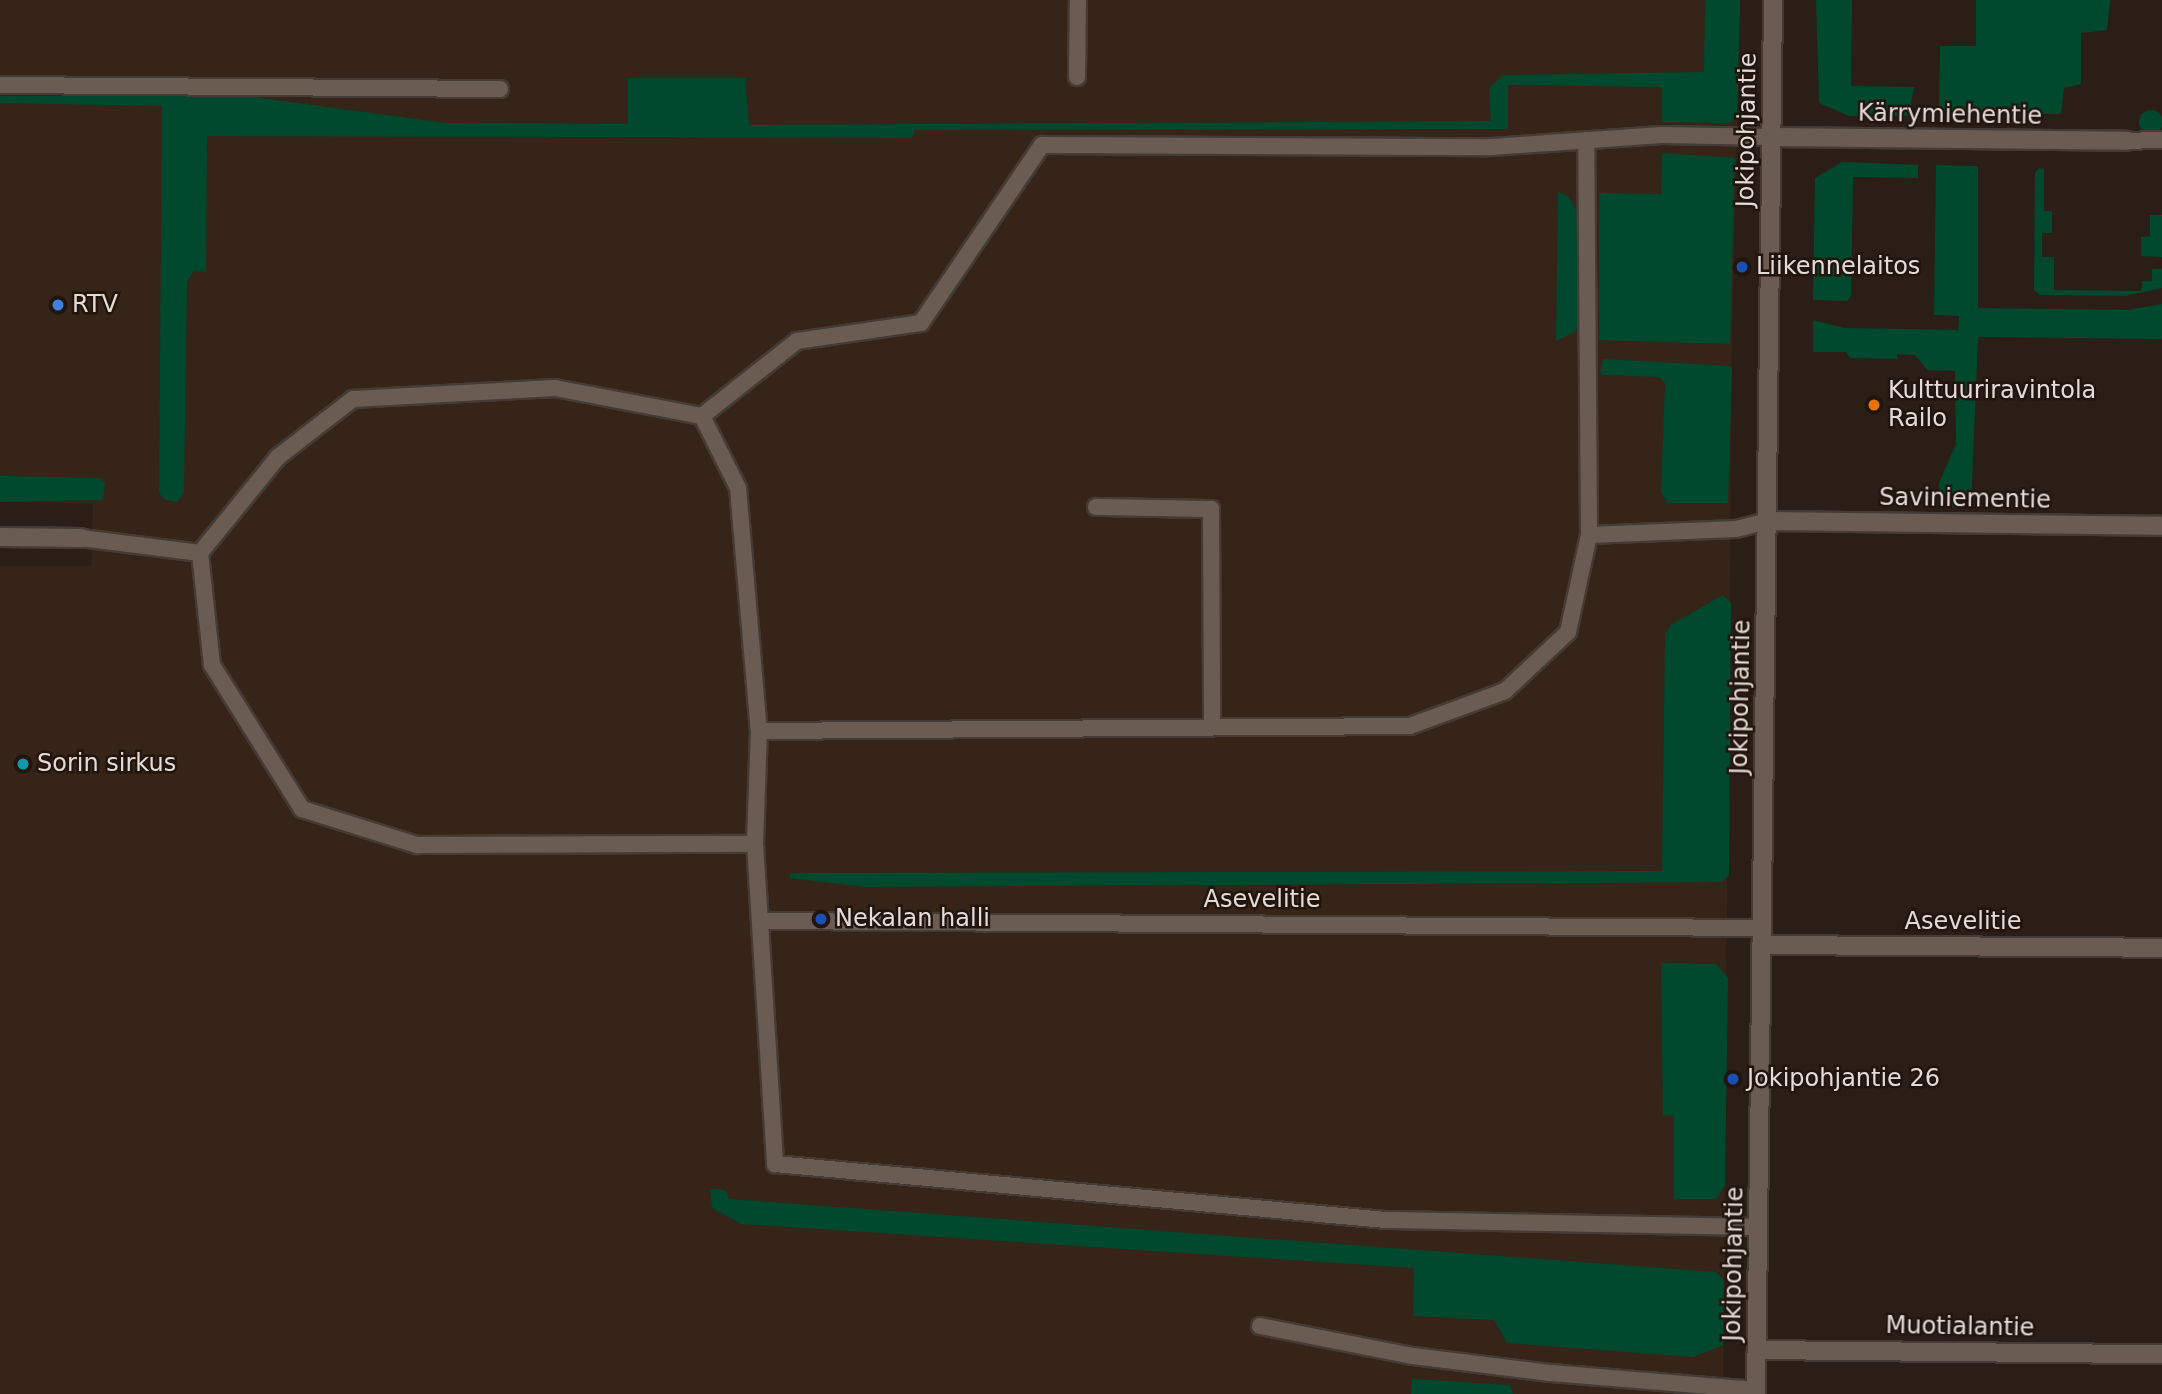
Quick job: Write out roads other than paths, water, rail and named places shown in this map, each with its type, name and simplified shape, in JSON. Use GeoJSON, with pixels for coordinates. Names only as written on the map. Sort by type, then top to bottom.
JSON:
{"type":"FeatureCollection","features":[{"type":"Feature","properties":{"kind":"street","name":"Jokipohjantie"},"geometry":{"type":"LineString","coordinates":[[1756,1392],[1773,0]]}},
{"type":"Feature","properties":{"kind":"street","name":"Kärrymiehentie"},"geometry":{"type":"LineString","coordinates":[[1771,137],[2127,141]]}},
{"type":"Feature","properties":{"kind":"street","name":"Saviniementie"},"geometry":{"type":"LineString","coordinates":[[1768,522],[2162,526]]}},
{"type":"Feature","properties":{"kind":"street"},"geometry":{"type":"LineString","coordinates":[[0,537],[81,538]]}},
{"type":"Feature","properties":{"kind":"street","name":"Asevelitie"},"geometry":{"type":"LineString","coordinates":[[1763,937],[2162,948]]}},
{"type":"Feature","properties":{"kind":"street","name":"Muotialantie"},"geometry":{"type":"LineString","coordinates":[[1757,1350],[2162,1354]]}},
{"type":"Feature","properties":{"kind":"lane"},"geometry":{"type":"LineString","coordinates":[[1077,77],[1078,0]]}},
{"type":"Feature","properties":{"kind":"lane"},"geometry":{"type":"LineString","coordinates":[[0,85],[500,89]]}},
{"type":"Feature","properties":{"kind":"lane"},"geometry":{"type":"LineString","coordinates":[[755,844],[417,845],[302,808],[212,665],[200,553],[278,457],[353,399],[555,388],[702,416],[797,341],[921,323],[1042,145],[1491,147],[1662,135],[1771,137]]}},
{"type":"Feature","properties":{"kind":"lane"},"geometry":{"type":"LineString","coordinates":[[759,731],[1410,726],[1505,691],[1568,632],[1589,535],[1586,140]]}},
{"type":"Feature","properties":{"kind":"lane"},"geometry":{"type":"LineString","coordinates":[[2127,141],[2162,140]]}},
{"type":"Feature","properties":{"kind":"lane"},"geometry":{"type":"LineString","coordinates":[[702,416],[738,488],[759,731],[755,844],[775,1164],[1386,1220],[1759,1227]]}},
{"type":"Feature","properties":{"kind":"lane"},"geometry":{"type":"LineString","coordinates":[[1096,507],[1211,509],[1212,727]]}},
{"type":"Feature","properties":{"kind":"lane"},"geometry":{"type":"LineString","coordinates":[[1589,535],[1736,529],[1768,522]]}},
{"type":"Feature","properties":{"kind":"lane"},"geometry":{"type":"LineString","coordinates":[[81,538],[200,553]]}},
{"type":"Feature","properties":{"kind":"lane","name":"Asevelitie"},"geometry":{"type":"LineString","coordinates":[[760,921],[1763,937]]}},
{"type":"Feature","properties":{"kind":"lane"},"geometry":{"type":"LineString","coordinates":[[1260,1326],[1413,1356],[1550,1373],[1756,1392]]}},
{"type":"Feature","properties":{"kind":"place","name":"Liikennelaitos"},"geometry":{"type":"Point","coordinates":[1742,267]}},
{"type":"Feature","properties":{"kind":"place","name":"RTV"},"geometry":{"type":"Point","coordinates":[58,305]}},
{"type":"Feature","properties":{"kind":"place","name":"Kulttuuriravintola Railo"},"geometry":{"type":"Point","coordinates":[1874,405]}},
{"type":"Feature","properties":{"kind":"place","name":"Sorin sirkus"},"geometry":{"type":"Point","coordinates":[23,764]}},
{"type":"Feature","properties":{"kind":"place","name":"Nekalan halli"},"geometry":{"type":"Point","coordinates":[821,919]}},
{"type":"Feature","properties":{"kind":"place","name":"Jokipohjantie 26"},"geometry":{"type":"Point","coordinates":[1733,1079]}}]}
